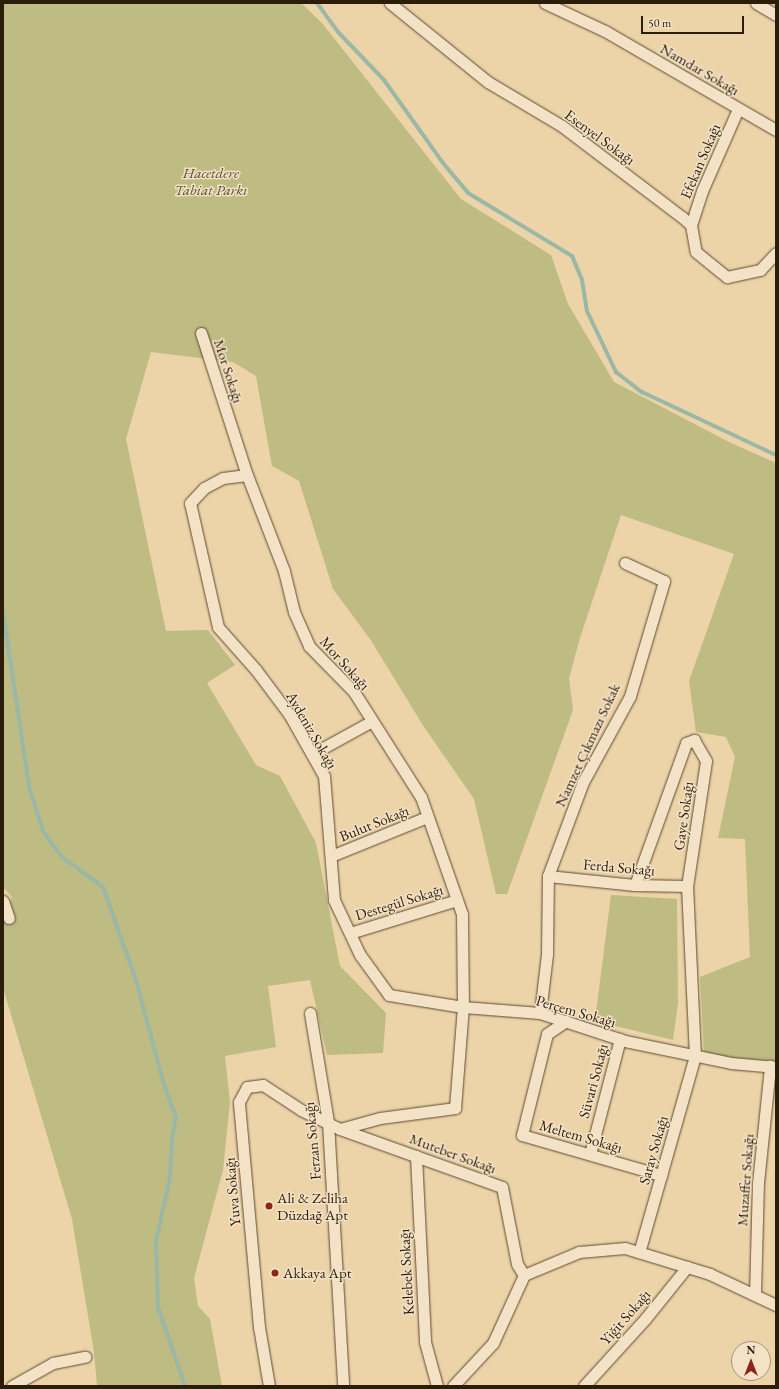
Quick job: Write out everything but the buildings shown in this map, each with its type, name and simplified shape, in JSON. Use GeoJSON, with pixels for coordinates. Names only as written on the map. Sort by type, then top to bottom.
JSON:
{"type":"FeatureCollection","features":[{"type":"Feature","properties":{"kind":"street","name":"Esenyel Sokağı"},"geometry":{"type":"LineString","coordinates":[[390,3],[488,82],[562,126],[691,225]]}},
{"type":"Feature","properties":{"kind":"street","name":"Namdar Sokağı"},"geometry":{"type":"LineString","coordinates":[[545,3],[604,31],[776,130]]}},
{"type":"Feature","properties":{"kind":"street"},"geometry":{"type":"LineString","coordinates":[[756,3],[776,15]]}},
{"type":"Feature","properties":{"kind":"street","name":"Efekan Sokağı"},"geometry":{"type":"LineString","coordinates":[[691,225],[702,191],[738,109]]}},
{"type":"Feature","properties":{"kind":"street"},"geometry":{"type":"LineString","coordinates":[[691,225],[696,252],[727,277],[760,270],[776,254]]}},
{"type":"Feature","properties":{"kind":"street","name":"Mor Sokağı"},"geometry":{"type":"LineString","coordinates":[[201,333],[247,475],[284,571],[294,612],[309,646],[354,692],[421,797],[427,818],[462,914],[463,1007]]}},
{"type":"Feature","properties":{"kind":"street","name":"Aydeniz Sokağı"},"geometry":{"type":"LineString","coordinates":[[247,475],[223,478],[204,488],[190,503],[218,627],[256,670],[289,714],[324,776],[334,900],[360,955],[389,995],[463,1007]]}},
{"type":"Feature","properties":{"kind":"street","name":"Namzet Çıkmazı Sokak"},"geometry":{"type":"LineString","coordinates":[[540,1013],[547,954],[548,876],[583,782],[630,696],[664,582],[625,563]]}},
{"type":"Feature","properties":{"kind":"street"},"geometry":{"type":"LineString","coordinates":[[312,754],[372,721]]}},
{"type":"Feature","properties":{"kind":"street","name":"Gaye Sokağı"},"geometry":{"type":"LineString","coordinates":[[635,885],[686,743],[694,740],[706,761],[687,886],[695,1056]]}},
{"type":"Feature","properties":{"kind":"street","name":"Bulut Sokağı"},"geometry":{"type":"LineString","coordinates":[[331,856],[427,818]]}},
{"type":"Feature","properties":{"kind":"street","name":"Ferda Sokağı"},"geometry":{"type":"LineString","coordinates":[[548,876],[635,885],[687,886]]}},
{"type":"Feature","properties":{"kind":"street","name":"Destegül Sokağı"},"geometry":{"type":"LineString","coordinates":[[350,933],[457,900]]}},
{"type":"Feature","properties":{"kind":"street"},"geometry":{"type":"LineString","coordinates":[[3,901],[9,918]]}},
{"type":"Feature","properties":{"kind":"street"},"geometry":{"type":"LineString","coordinates":[[340,1129],[380,1118],[455,1108],[463,1007]]}},
{"type":"Feature","properties":{"kind":"street","name":"Perçem Sokağı"},"geometry":{"type":"LineString","coordinates":[[463,1007],[540,1013],[620,1039],[731,1063],[773,1067]]}},
{"type":"Feature","properties":{"kind":"street","name":"Ferzan Sokağı"},"geometry":{"type":"LineString","coordinates":[[310,1013],[328,1122],[343,1386]]}},
{"type":"Feature","properties":{"kind":"street","name":"Meltem Sokağı"},"geometry":{"type":"LineString","coordinates":[[566,1021],[547,1034],[522,1135],[661,1175]]}},
{"type":"Feature","properties":{"kind":"street","name":"Süvari Sokağı"},"geometry":{"type":"LineString","coordinates":[[590,1154],[620,1039]]}},
{"type":"Feature","properties":{"kind":"street","name":"Saray Sokağı"},"geometry":{"type":"LineString","coordinates":[[639,1252],[695,1056]]}},
{"type":"Feature","properties":{"kind":"street","name":"Muzaffer Sokağı"},"geometry":{"type":"LineString","coordinates":[[755,1295],[758,1183],[773,1067]]}},
{"type":"Feature","properties":{"kind":"street","name":"Yuva Sokağı"},"geometry":{"type":"LineString","coordinates":[[269,1386],[259,1327],[239,1102],[247,1087],[263,1085],[301,1110],[328,1122]]}},
{"type":"Feature","properties":{"kind":"street","name":"Muteber Sokağı"},"geometry":{"type":"LineString","coordinates":[[328,1122],[340,1129],[502,1186],[517,1264],[524,1275]]}},
{"type":"Feature","properties":{"kind":"street","name":"Kelebek Sokağı"},"geometry":{"type":"LineString","coordinates":[[416,1156],[425,1342],[437,1386]]}},
{"type":"Feature","properties":{"kind":"street"},"geometry":{"type":"LineString","coordinates":[[453,1386],[493,1343],[524,1275],[579,1252],[625,1248],[710,1274],[776,1305]]}},
{"type":"Feature","properties":{"kind":"street","name":"Yiğit Sokağı"},"geometry":{"type":"LineString","coordinates":[[584,1386],[646,1319],[687,1267]]}},
{"type":"Feature","properties":{"kind":"street"},"geometry":{"type":"LineString","coordinates":[[12,1386],[53,1363],[85,1357]]}},
{"type":"Feature","properties":{"kind":"green space","name":"Hacetdere Tabiat Parkı"},"geometry":{"type":"Polygon","coordinates":[[[3,3],[301,3],[322,23],[461,199],[551,255],[568,304],[614,382],[729,442],[776,463],[776,1063],[729,1058],[704,1053],[700,977],[750,957],[745,839],[718,838],[735,757],[726,737],[696,732],[689,681],[734,554],[621,515],[580,638],[569,678],[573,710],[507,894],[496,894],[474,799],[424,727],[370,639],[333,589],[299,481],[272,466],[256,376],[233,362],[151,352],[126,439],[166,631],[208,630],[235,665],[207,683],[256,765],[280,776],[316,843],[340,966],[386,1013],[383,1053],[327,1055],[310,980],[268,986],[276,1047],[225,1056],[230,1102],[223,1170],[194,1278],[198,1306],[210,1319],[222,1386],[97,1386],[94,1352],[72,1219],[3,988],[3,922],[12,897],[3,887],[3,3]]]}},
{"type":"Feature","properties":{"kind":"green space"},"geometry":{"type":"Polygon","coordinates":[[[611,895],[677,899],[678,1003],[673,1040],[595,1021],[611,895]]]}},
{"type":"Feature","properties":{"kind":"waterway"},"geometry":{"type":"LineString","coordinates":[[317,3],[338,32],[384,80],[443,163],[468,193],[572,256],[582,280],[587,311],[616,372],[642,392],[776,455]]}},
{"type":"Feature","properties":{"kind":"waterway"},"geometry":{"type":"LineString","coordinates":[[3,612],[29,787],[43,831],[62,857],[103,887],[136,980],[162,1078],[176,1118],[172,1137],[170,1177],[156,1241],[158,1307],[185,1386]]}},
{"type":"Feature","properties":{"kind":"place","name":"Ali & Zeliha Düzdağ Apt"},"geometry":{"type":"Point","coordinates":[269,1206]}},
{"type":"Feature","properties":{"kind":"place","name":"Akkaya Apt"},"geometry":{"type":"Point","coordinates":[275,1273]}}]}
